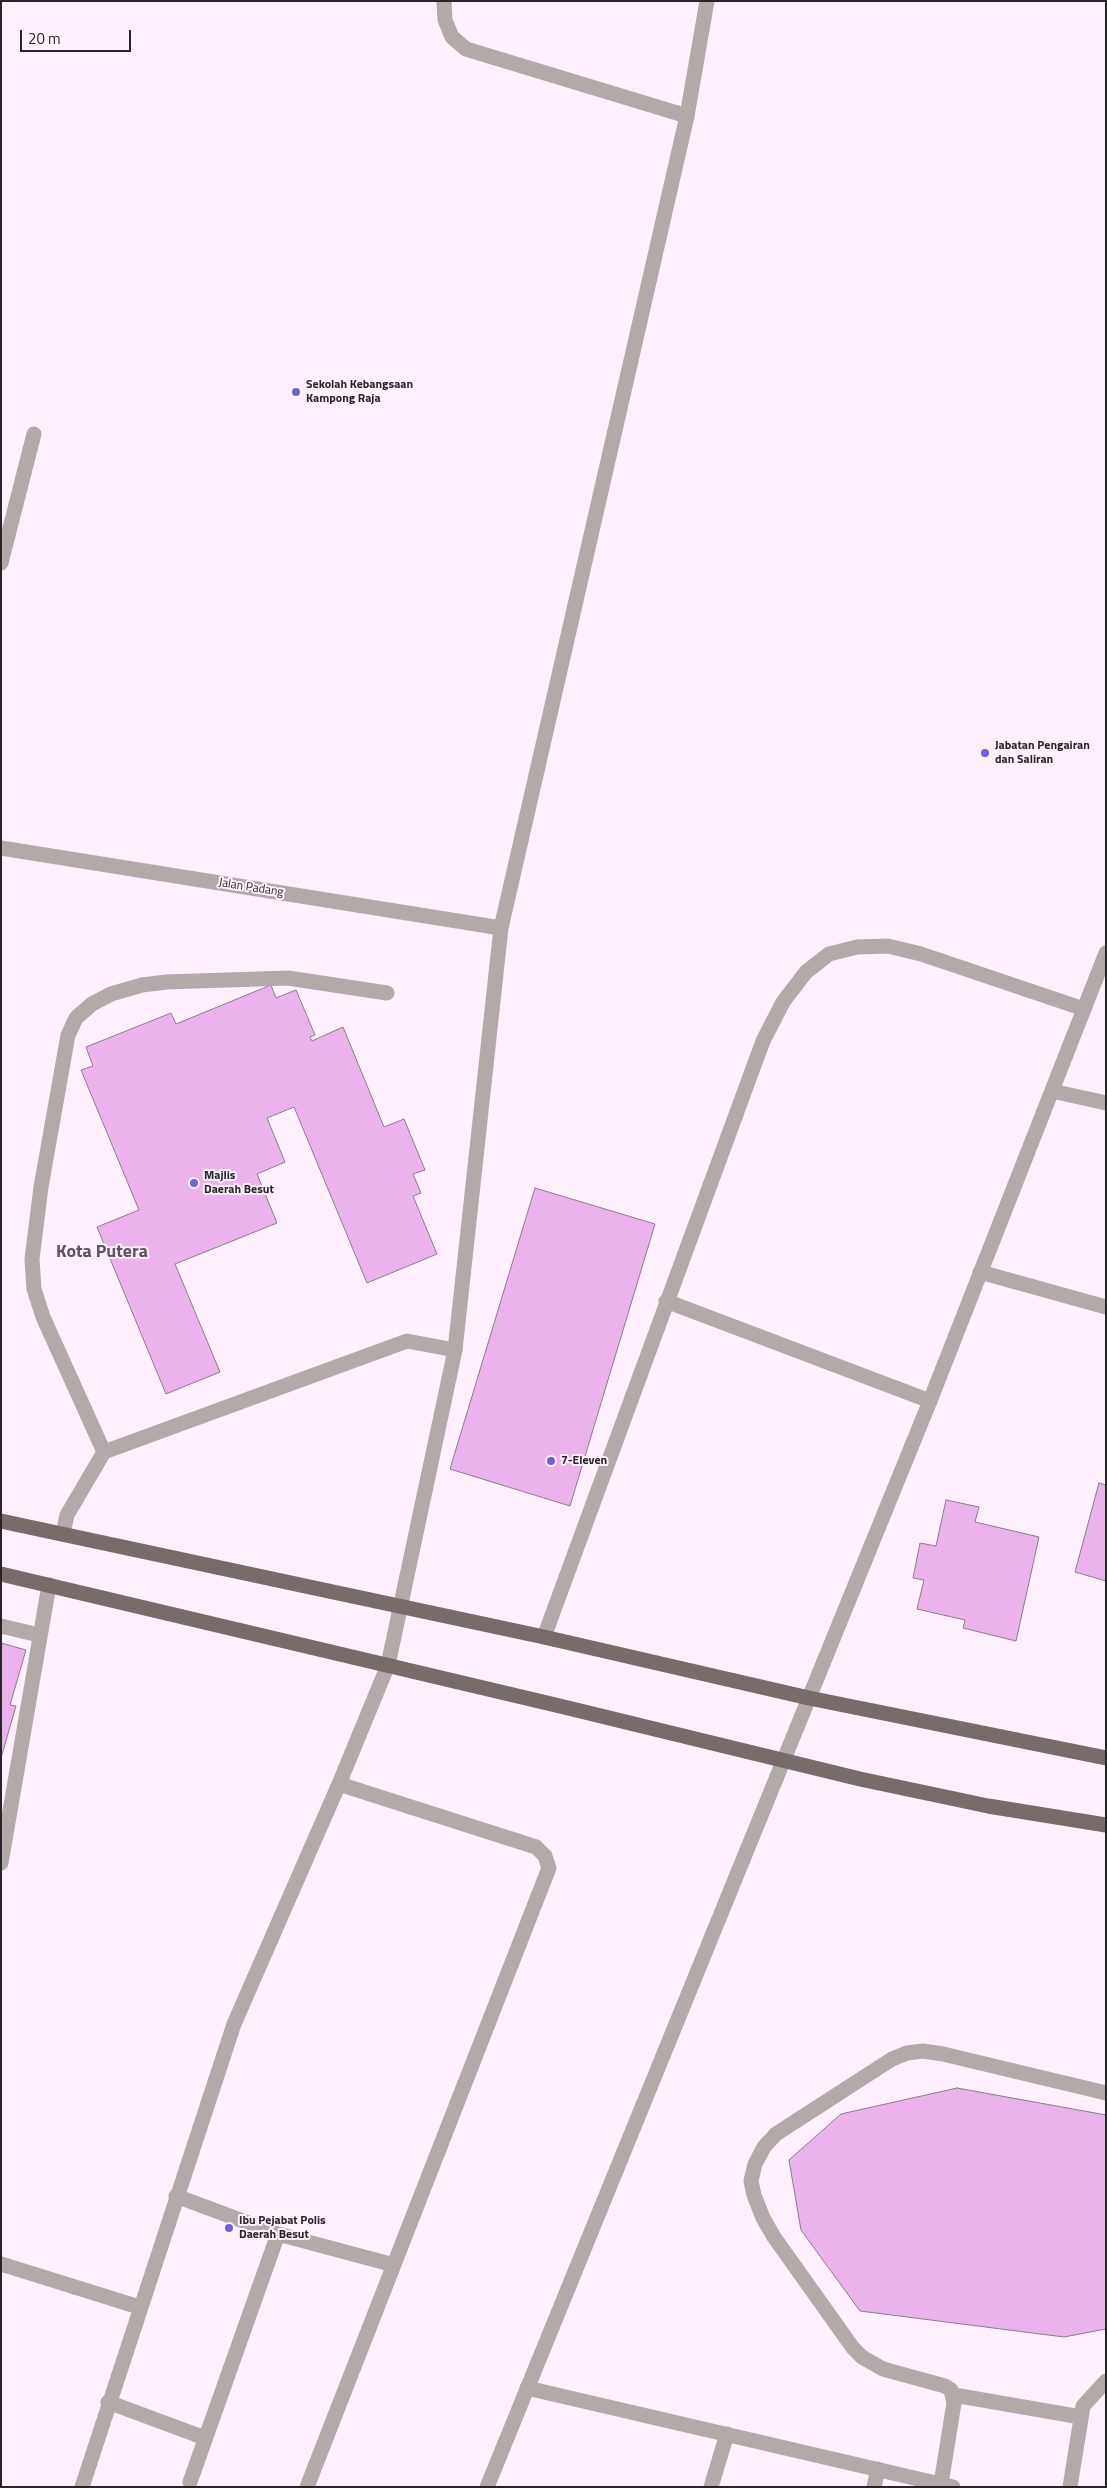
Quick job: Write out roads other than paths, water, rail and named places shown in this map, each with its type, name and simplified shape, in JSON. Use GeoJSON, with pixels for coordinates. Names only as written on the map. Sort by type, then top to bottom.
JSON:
{"type":"FeatureCollection","features":[{"type":"Feature","properties":{"kind":"main road"},"geometry":{"type":"LineString","coordinates":[[1,1521],[544,1636],[809,1698],[1106,1758]]}},
{"type":"Feature","properties":{"kind":"main road"},"geometry":{"type":"LineString","coordinates":[[1,1574],[783,1761],[988,1806],[1106,1825]]}},
{"type":"Feature","properties":{"kind":"street"},"geometry":{"type":"LineString","coordinates":[[444,1],[445,20],[452,37],[466,49],[687,116]]}},
{"type":"Feature","properties":{"kind":"street"},"geometry":{"type":"LineString","coordinates":[[82,2487],[108,2402],[234,2024],[339,1784],[388,1666],[455,1350],[501,928],[687,116],[707,1]]}},
{"type":"Feature","properties":{"kind":"street"},"geometry":{"type":"LineString","coordinates":[[1,563],[34,434]]}},
{"type":"Feature","properties":{"kind":"street","name":"Jalan Padang"},"geometry":{"type":"LineString","coordinates":[[1,848],[501,928]]}},
{"type":"Feature","properties":{"kind":"street"},"geometry":{"type":"LineString","coordinates":[[544,1636],[763,1041],[783,1002],[806,972],[829,954],[857,947],[888,946],[921,954],[1084,1009]]}},
{"type":"Feature","properties":{"kind":"street"},"geometry":{"type":"LineString","coordinates":[[487,2487],[930,1401],[1106,953]]}},
{"type":"Feature","properties":{"kind":"street"},"geometry":{"type":"LineString","coordinates":[[104,1452],[43,1317],[34,1289],[32,1260],[41,1187],[68,1035],[76,1018],[92,1004],[111,994],[142,985],[166,982],[288,978],[387,993]]}},
{"type":"Feature","properties":{"kind":"street"},"geometry":{"type":"LineString","coordinates":[[1052,1091],[1106,1102]]}},
{"type":"Feature","properties":{"kind":"street"},"geometry":{"type":"LineString","coordinates":[[980,1272],[1106,1307]]}},
{"type":"Feature","properties":{"kind":"street"},"geometry":{"type":"LineString","coordinates":[[666,1301],[930,1401]]}},
{"type":"Feature","properties":{"kind":"street"},"geometry":{"type":"LineString","coordinates":[[63,1534],[67,1515],[104,1452],[407,1341],[455,1350]]}},
{"type":"Feature","properties":{"kind":"street"},"geometry":{"type":"LineString","coordinates":[[1,1864],[49,1585]]}},
{"type":"Feature","properties":{"kind":"street"},"geometry":{"type":"LineString","coordinates":[[1,1626],[39,1635]]}},
{"type":"Feature","properties":{"kind":"street"},"geometry":{"type":"LineString","coordinates":[[307,2487],[549,1868],[545,1856],[536,1847],[339,1784]]}},
{"type":"Feature","properties":{"kind":"street"},"geometry":{"type":"LineString","coordinates":[[1081,2417],[954,2395],[945,2386],[884,2369],[853,2348],[774,2237],[763,2218],[754,2196],[751,2181],[760,2155],[776,2134],[892,2059],[907,2053],[923,2051],[943,2054],[1106,2093]]}},
{"type":"Feature","properties":{"kind":"street"},"geometry":{"type":"LineString","coordinates":[[176,2196],[278,2234],[394,2265]]}},
{"type":"Feature","properties":{"kind":"street"},"geometry":{"type":"LineString","coordinates":[[190,2482],[278,2234]]}},
{"type":"Feature","properties":{"kind":"street"},"geometry":{"type":"LineString","coordinates":[[1,2264],[139,2308]]}},
{"type":"Feature","properties":{"kind":"street"},"geometry":{"type":"LineString","coordinates":[[1070,2487],[1083,2406],[1106,2381]]}},
{"type":"Feature","properties":{"kind":"street"},"geometry":{"type":"LineString","coordinates":[[527,2388],[947,2485],[954,2395]]}},
{"type":"Feature","properties":{"kind":"street"},"geometry":{"type":"LineString","coordinates":[[108,2402],[205,2438]]}},
{"type":"Feature","properties":{"kind":"street"},"geometry":{"type":"LineString","coordinates":[[710,2487],[727,2434]]}},
{"type":"Feature","properties":{"kind":"street"},"geometry":{"type":"LineString","coordinates":[[874,2487],[878,2469]]}},
{"type":"Feature","properties":{"kind":"place","name":"Sekolah Kebangsaan Kampong Raja"},"geometry":{"type":"Point","coordinates":[296,392]}},
{"type":"Feature","properties":{"kind":"place","name":"Jabatan Pengairan dan Saliran"},"geometry":{"type":"Point","coordinates":[985,753]}},
{"type":"Feature","properties":{"kind":"place","name":"Majlis Daerah Besut"},"geometry":{"type":"Point","coordinates":[194,1183]}},
{"type":"Feature","properties":{"kind":"place","name":"7-Eleven"},"geometry":{"type":"Point","coordinates":[551,1461]}},
{"type":"Feature","properties":{"kind":"place","name":"Ibu Pejabat Polis Daerah Besut"},"geometry":{"type":"Point","coordinates":[229,2228]}},
{"type":"Feature","properties":{"kind":"district","name":"Kota Putera"},"geometry":{"type":"Point","coordinates":[102,1253]}}]}
